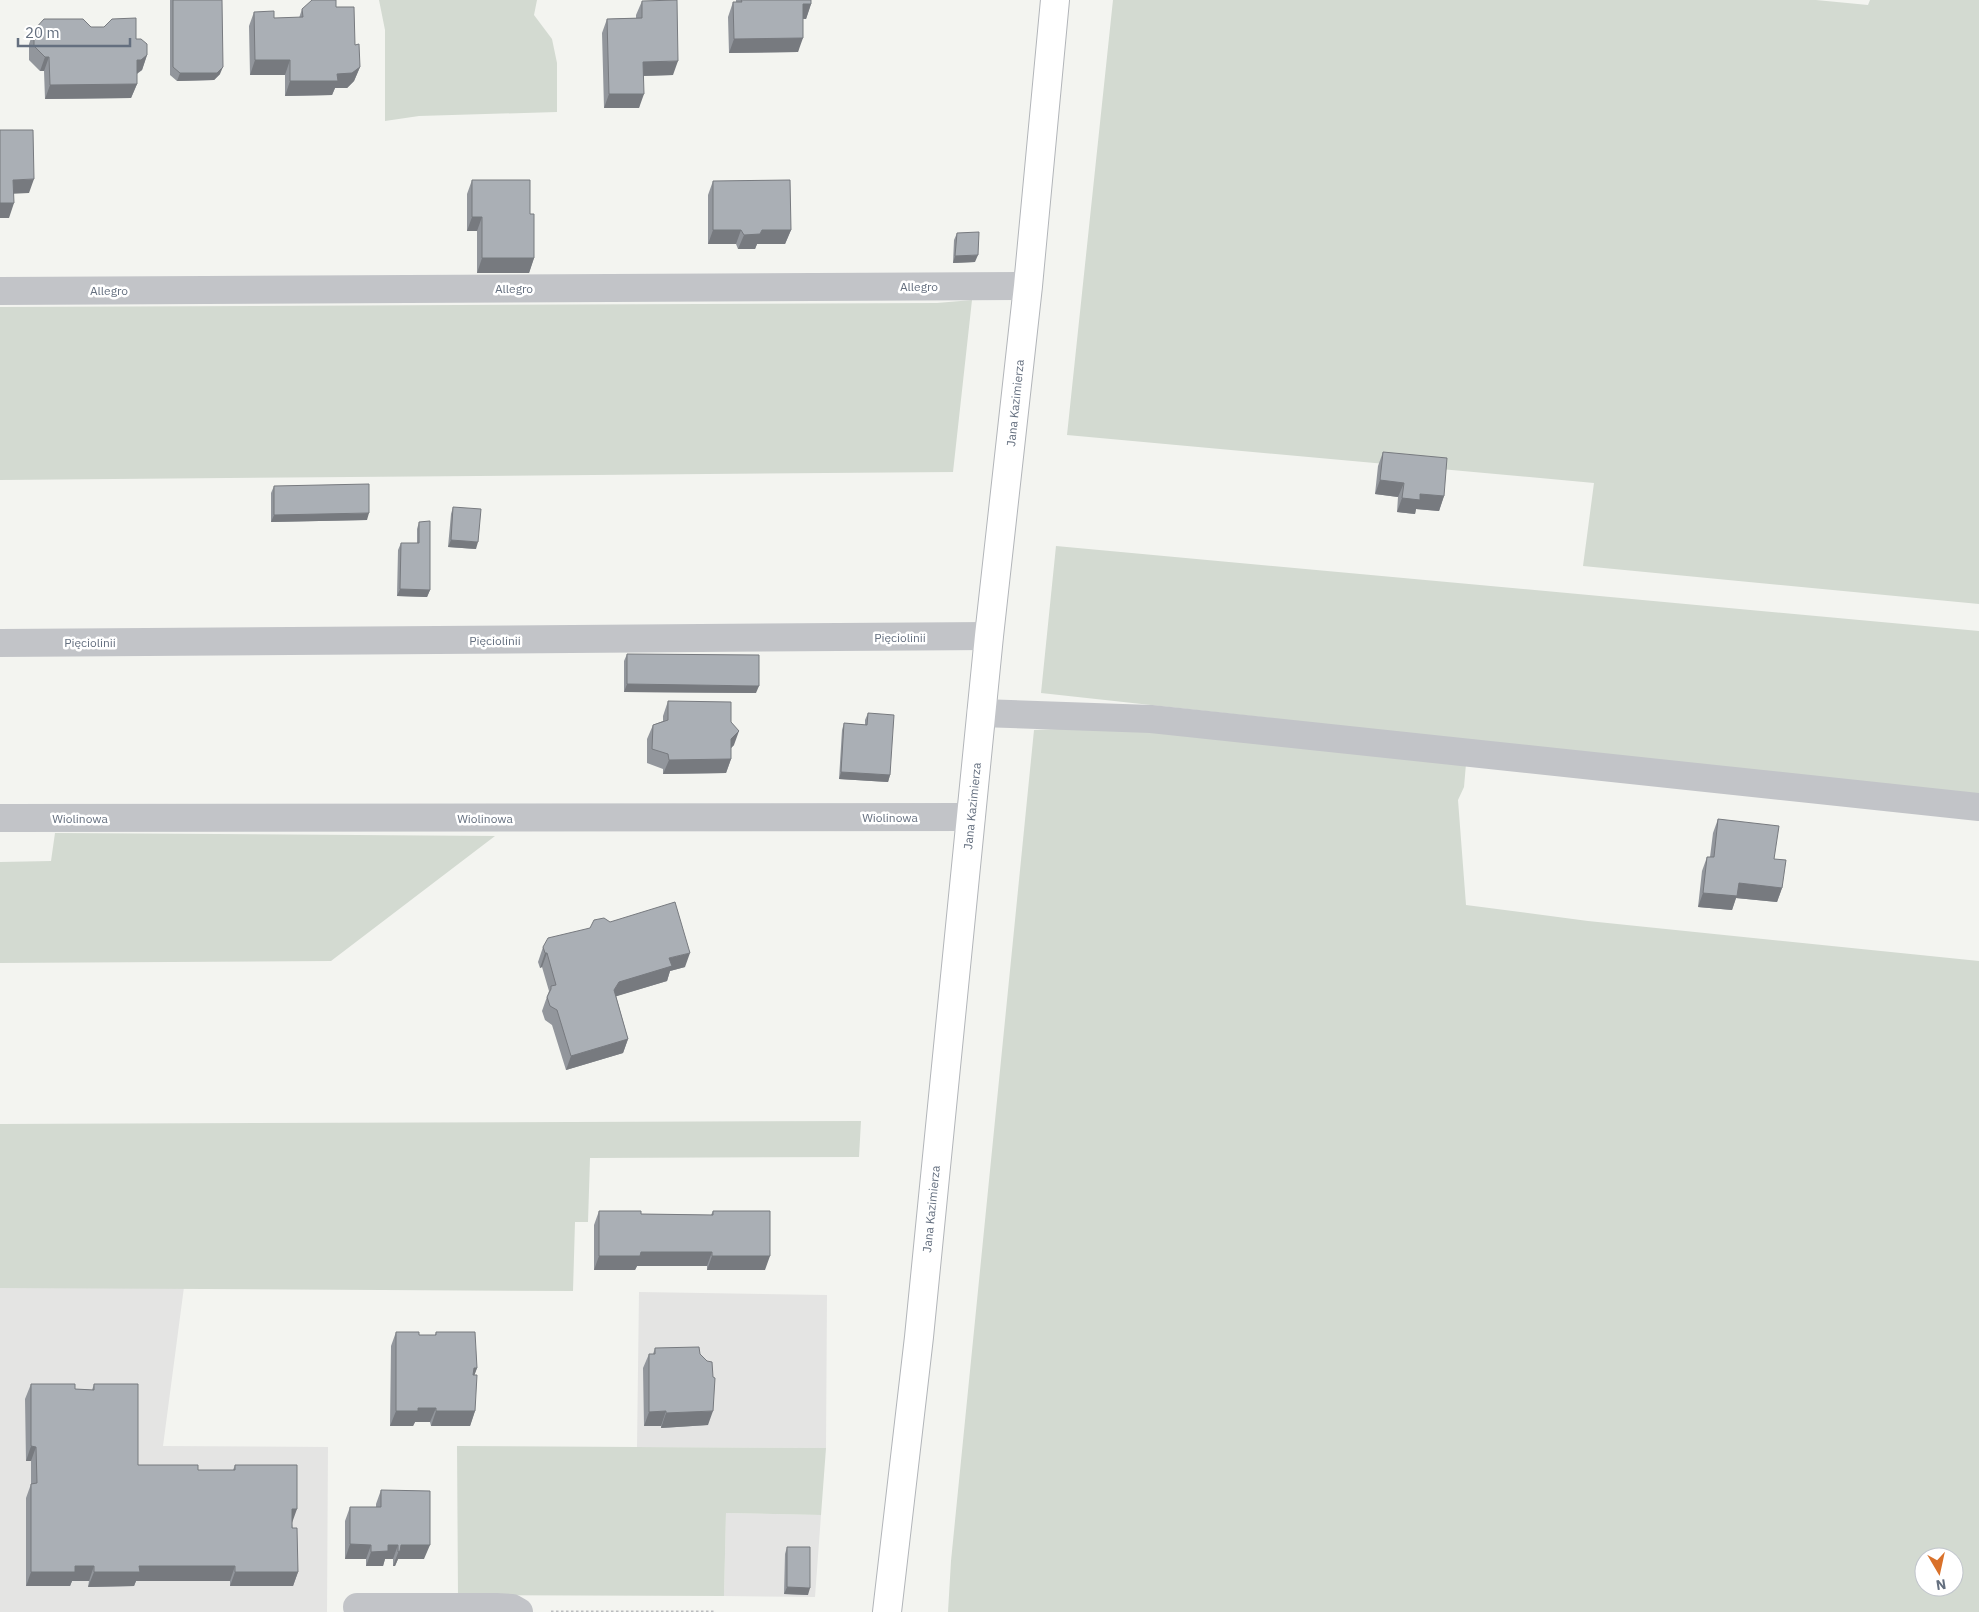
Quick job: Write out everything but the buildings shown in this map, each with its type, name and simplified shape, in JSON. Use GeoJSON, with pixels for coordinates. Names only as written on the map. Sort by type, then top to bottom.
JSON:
{"type":"FeatureCollection","features":[{"type":"Feature","properties":{"kind":"main road","name":"Jana Kazimierza"},"geometry":{"type":"LineString","coordinates":[[888,1612],[919,1337],[989,636],[1028,286],[1055,0]]}},
{"type":"Feature","properties":{"kind":"street","name":"Allegro"},"geometry":{"type":"LineString","coordinates":[[0,291],[1028,286]]}},
{"type":"Feature","properties":{"kind":"street","name":"Pięciolinii"},"geometry":{"type":"LineString","coordinates":[[0,643],[989,636]]}},
{"type":"Feature","properties":{"kind":"street"},"geometry":{"type":"LineString","coordinates":[[982,713],[1151,719],[1979,807]]}},
{"type":"Feature","properties":{"kind":"street","name":"Wiolinowa"},"geometry":{"type":"LineString","coordinates":[[0,818],[970,817]]}},
{"type":"Feature","properties":{"kind":"street"},"geometry":{"type":"LineString","coordinates":[[357,1607],[496,1607],[512,1608],[519,1612]]}},
{"type":"Feature","properties":{"kind":"path"},"geometry":{"type":"LineString","coordinates":[[549,1612],[716,1612]]}},
{"type":"Feature","properties":{"kind":"shaded area"},"geometry":{"type":"Polygon","coordinates":[[[379,0],[537,0],[534,15],[552,39],[557,63],[557,112],[419,116],[385,121],[385,30],[379,0]]]}},
{"type":"Feature","properties":{"kind":"shaded area"},"geometry":{"type":"Polygon","coordinates":[[[1113,0],[1816,0],[1868,5],[1870,0],[1979,0],[1979,604],[1583,566],[1594,483],[1067,435],[1113,0]]]}},
{"type":"Feature","properties":{"kind":"shaded area"},"geometry":{"type":"Polygon","coordinates":[[[972,300],[953,472],[0,480],[0,307],[937,303],[972,300]]]}},
{"type":"Feature","properties":{"kind":"shaded area"},"geometry":{"type":"Polygon","coordinates":[[[1056,546],[1979,631],[1979,796],[1041,693],[1056,546]]]}},
{"type":"Feature","properties":{"kind":"shaded area"},"geometry":{"type":"Polygon","coordinates":[[[1130,726],[1466,764],[1464,787],[1458,800],[1466,905],[1588,921],[1979,961],[1979,1612],[948,1612],[951,1561],[1034,730],[1130,726]]]}},
{"type":"Feature","properties":{"kind":"shaded area"},"geometry":{"type":"Polygon","coordinates":[[[55,833],[495,836],[331,961],[0,963],[0,862],[51,861],[55,833]]]}},
{"type":"Feature","properties":{"kind":"shaded area"},"geometry":{"type":"Polygon","coordinates":[[[861,1121],[859,1157],[590,1158],[588,1222],[575,1222],[573,1291],[0,1288],[0,1124],[861,1121]]]}},
{"type":"Feature","properties":{"kind":"shaded area"},"geometry":{"type":"Polygon","coordinates":[[[184,1287],[163,1446],[328,1447],[327,1612],[0,1612],[0,1288],[184,1287]]]}},
{"type":"Feature","properties":{"kind":"shaded area"},"geometry":{"type":"Polygon","coordinates":[[[639,1292],[827,1295],[826,1448],[637,1447],[639,1292]]]}},
{"type":"Feature","properties":{"kind":"shaded area"},"geometry":{"type":"Polygon","coordinates":[[[457,1446],[826,1448],[821,1515],[726,1513],[724,1596],[458,1595],[457,1446]]]}},
{"type":"Feature","properties":{"kind":"shaded area"},"geometry":{"type":"Polygon","coordinates":[[[726,1513],[821,1515],[815,1597],[724,1596],[726,1513]]]}}]}
